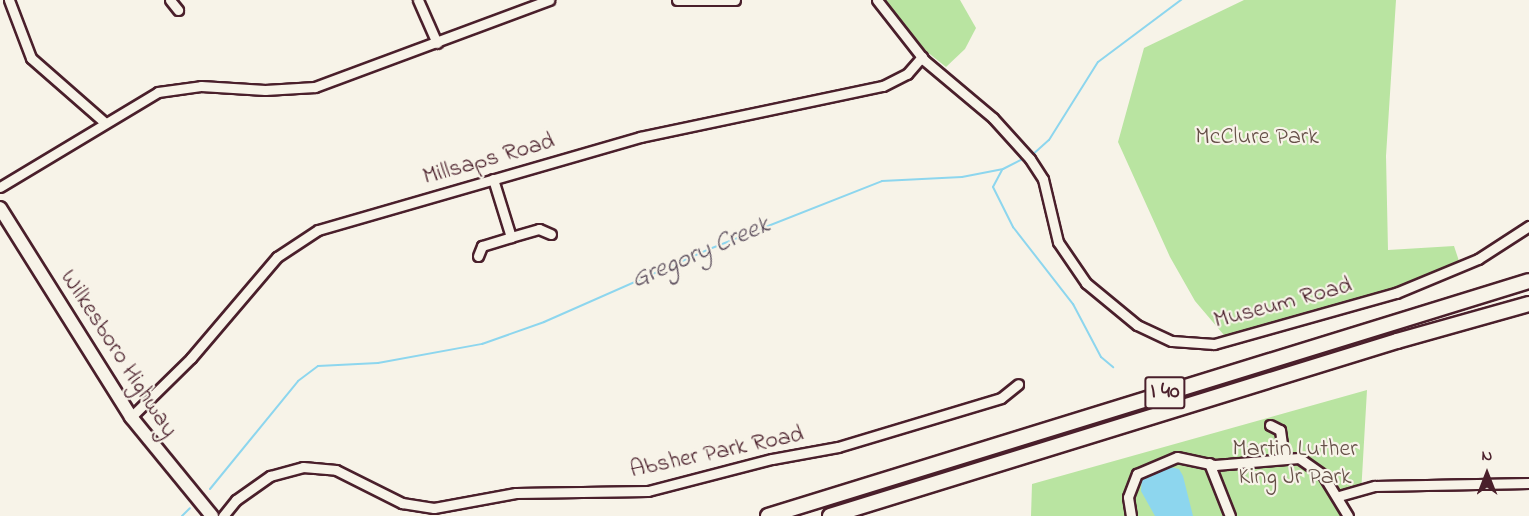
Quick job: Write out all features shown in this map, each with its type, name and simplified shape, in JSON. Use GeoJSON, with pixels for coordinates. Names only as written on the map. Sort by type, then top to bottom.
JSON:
{"type":"FeatureCollection","features":[{"type":"Feature","properties":{"kind":"highway","name":"I 40"},"geometry":{"type":"LineString","coordinates":[[768,516],[1529,281]]}},
{"type":"Feature","properties":{"kind":"highway","name":"I 40"},"geometry":{"type":"LineString","coordinates":[[830,516],[1386,344],[1529,304]]}},
{"type":"Feature","properties":{"kind":"highway"},"geometry":{"type":"LineString","coordinates":[[762,516],[801,506]]}},
{"type":"Feature","properties":{"kind":"main road","name":"Wilkesboro Highway"},"geometry":{"type":"LineString","coordinates":[[0,209],[131,417],[212,516]]}},
{"type":"Feature","properties":{"kind":"street"},"geometry":{"type":"LineString","coordinates":[[9,0],[31,58],[104,122]]}},
{"type":"Feature","properties":{"kind":"street"},"geometry":{"type":"LineString","coordinates":[[170,0],[178,10]]}},
{"type":"Feature","properties":{"kind":"street"},"geometry":{"type":"LineString","coordinates":[[418,0],[437,43]]}},
{"type":"Feature","properties":{"kind":"street"},"geometry":{"type":"LineString","coordinates":[[0,187],[104,122],[171,88],[290,90],[315,87],[549,0]]}},
{"type":"Feature","properties":{"kind":"street"},"geometry":{"type":"LineString","coordinates":[[677,0],[735,0]]}},
{"type":"Feature","properties":{"kind":"street","name":"Museum Road"},"geometry":{"type":"LineString","coordinates":[[877,0],[922,57],[993,118],[1027,155],[1044,179],[1058,242],[1086,283],[1137,325],[1172,341],[1193,345],[1235,340],[1438,278],[1478,259],[1529,226]]}},
{"type":"Feature","properties":{"kind":"street","name":"Millsaps Road"},"geometry":{"type":"LineString","coordinates":[[131,417],[185,364],[277,257],[296,241],[328,226],[640,137],[883,86],[907,74],[922,57]]}},
{"type":"Feature","properties":{"kind":"street"},"geometry":{"type":"LineString","coordinates":[[493,179],[511,237]]}},
{"type":"Feature","properties":{"kind":"street"},"geometry":{"type":"LineString","coordinates":[[478,256],[482,246],[511,237],[539,229],[551,234]]}},
{"type":"Feature","properties":{"kind":"street","name":"Absher Park Road"},"geometry":{"type":"LineString","coordinates":[[223,516],[236,500],[270,476],[303,467],[336,470],[402,503],[434,508],[516,493],[648,491],[772,459],[838,447],[1001,398],[1018,384]]}},
{"type":"Feature","properties":{"kind":"street"},"geometry":{"type":"LineString","coordinates":[[1270,425],[1280,430],[1284,458]]}},
{"type":"Feature","properties":{"kind":"street"},"geometry":{"type":"LineString","coordinates":[[1131,516],[1128,496],[1137,474],[1143,469],[1177,457],[1209,463],[1284,458],[1310,462],[1339,496],[1348,516]]}},
{"type":"Feature","properties":{"kind":"street"},"geometry":{"type":"LineString","coordinates":[[1209,463],[1230,516]]}},
{"type":"Feature","properties":{"kind":"street"},"geometry":{"type":"LineString","coordinates":[[1339,496],[1375,486],[1529,483]]}},
{"type":"Feature","properties":{"kind":"green space"},"geometry":{"type":"Polygon","coordinates":[[[885,0],[960,0],[976,28],[965,49],[946,67],[926,51],[885,0]]]}},
{"type":"Feature","properties":{"kind":"green space","name":"McClure Park"},"geometry":{"type":"Polygon","coordinates":[[[1244,0],[1396,0],[1386,156],[1388,250],[1454,246],[1461,267],[1229,341],[1195,301],[1170,257],[1118,142],[1144,48],[1244,0]]]}},
{"type":"Feature","properties":{"kind":"green space","name":"Martin Luther King Jr Park"},"geometry":{"type":"Polygon","coordinates":[[[1367,390],[1361,494],[1334,500],[1342,516],[1031,516],[1032,484],[1367,390]]]}},
{"type":"Feature","properties":{"kind":"water"},"geometry":{"type":"Polygon","coordinates":[[[1166,466],[1179,469],[1183,476],[1193,516],[1155,516],[1141,491],[1142,475],[1166,466]]]}},
{"type":"Feature","properties":{"kind":"waterway","name":"Gregory Creek"},"geometry":{"type":"LineString","coordinates":[[1031,156],[1049,140],[1098,62],[1181,0]]}},
{"type":"Feature","properties":{"kind":"waterway","name":"Gregory Creek"},"geometry":{"type":"LineString","coordinates":[[210,489],[298,381],[318,366],[378,363],[482,344],[544,322],[707,250],[882,181],[962,177],[1003,169],[1025,158]]}},
{"type":"Feature","properties":{"kind":"waterway"},"geometry":{"type":"LineString","coordinates":[[1002,170],[993,187],[1013,227],[1073,304],[1101,357],[1113,367]]}},
{"type":"Feature","properties":{"kind":"waterway","name":"Gregory Creek"},"geometry":{"type":"LineString","coordinates":[[182,516],[190,508]]}}]}
